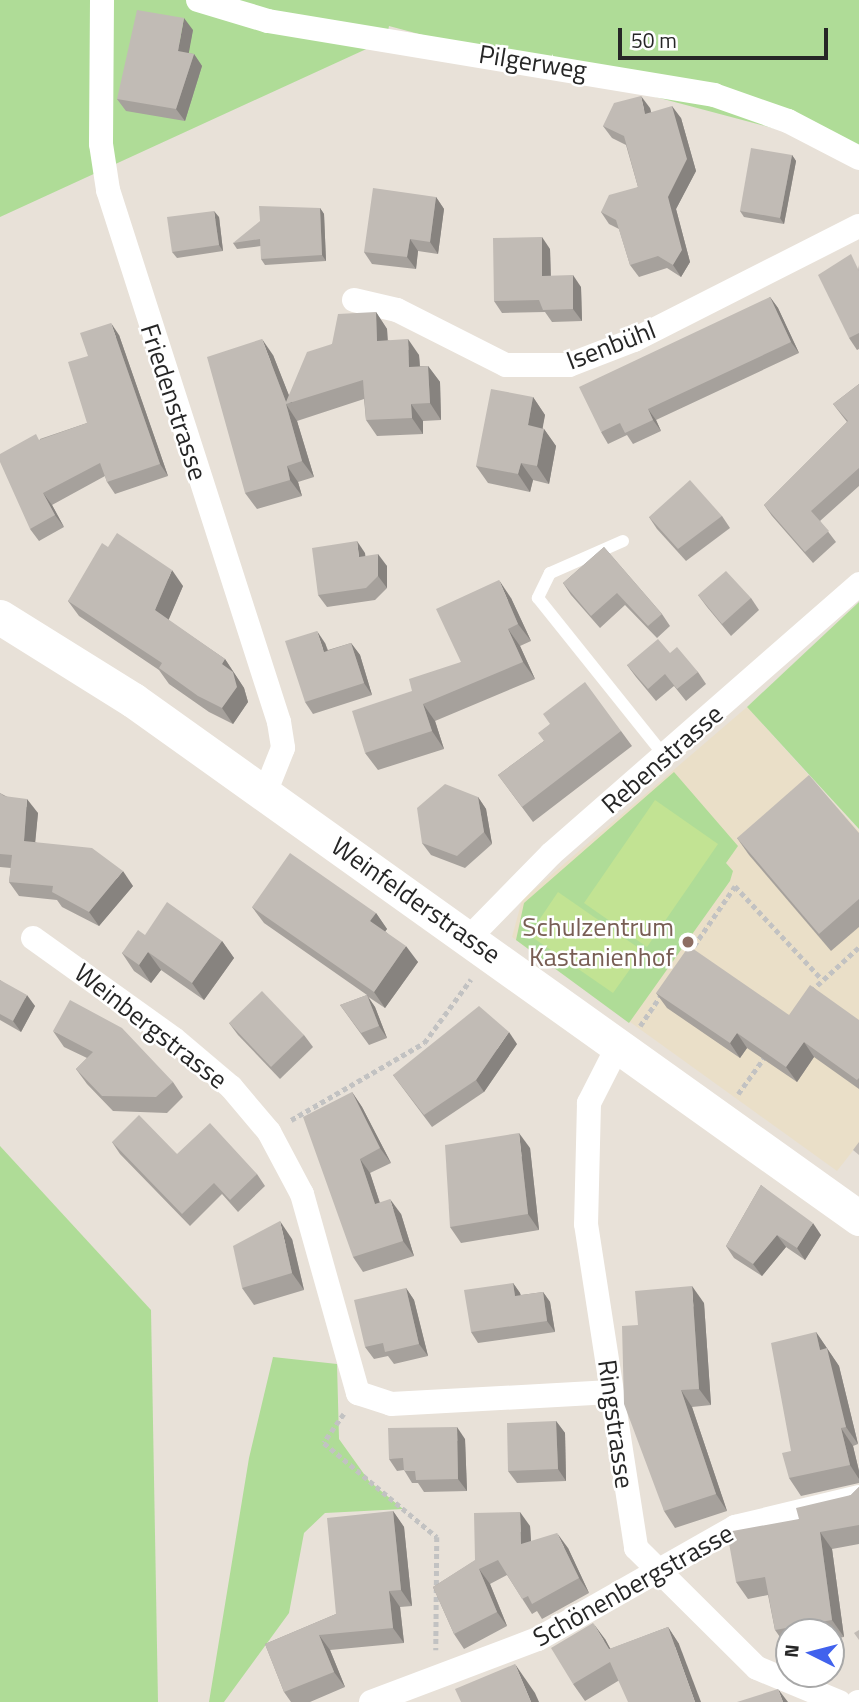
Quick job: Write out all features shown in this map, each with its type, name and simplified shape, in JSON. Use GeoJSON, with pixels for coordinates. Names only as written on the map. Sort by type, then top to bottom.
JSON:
{"type":"FeatureCollection","features":[{"type":"Feature","properties":{"kind":"main road","name":"Weinfelderstrasse"},"geometry":{"type":"LineString","coordinates":[[0,617],[265,793],[859,1218]]}},
{"type":"Feature","properties":{"kind":"street","name":"Friedenstrasse"},"geometry":{"type":"LineString","coordinates":[[102,0],[100,96],[108,190],[279,722],[283,748],[265,793]]}},
{"type":"Feature","properties":{"kind":"street","name":"Pilgerweg"},"geometry":{"type":"LineString","coordinates":[[198,0],[268,21],[714,95],[788,121],[859,158]]}},
{"type":"Feature","properties":{"kind":"street","name":"Isenbühl"},"geometry":{"type":"LineString","coordinates":[[354,300],[397,310],[506,365],[569,365],[634,340],[859,226]]}},
{"type":"Feature","properties":{"kind":"street","name":"Rebenstrasse"},"geometry":{"type":"LineString","coordinates":[[480,946],[551,854],[666,758],[859,584]]}},
{"type":"Feature","properties":{"kind":"street","name":"Weinbergstrasse"},"geometry":{"type":"LineString","coordinates":[[33,938],[174,1039],[231,1087],[269,1132],[302,1194],[358,1393]]}},
{"type":"Feature","properties":{"kind":"street","name":"Ringstrasse"},"geometry":{"type":"LineString","coordinates":[[620,1049],[589,1103],[584,1160],[586,1224],[631,1534],[652,1569],[757,1668],[839,1702]]}},
{"type":"Feature","properties":{"kind":"street"},"geometry":{"type":"LineString","coordinates":[[358,1393],[391,1404],[611,1392]]}},
{"type":"Feature","properties":{"kind":"street","name":"Schönenbergstrasse"},"geometry":{"type":"LineString","coordinates":[[371,1702],[443,1678],[567,1625],[652,1569],[735,1527],[859,1497]]}},
{"type":"Feature","properties":{"kind":"lane"},"geometry":{"type":"LineString","coordinates":[[623,541],[551,572],[538,598],[666,758]]}},
{"type":"Feature","properties":{"kind":"path"},"geometry":{"type":"LineString","coordinates":[[681,966],[735,886],[820,977]]}},
{"type":"Feature","properties":{"kind":"path"},"geometry":{"type":"LineString","coordinates":[[269,1132],[424,1043],[480,946]]}},
{"type":"Feature","properties":{"kind":"path"},"geometry":{"type":"LineString","coordinates":[[804,1000],[820,977],[859,947]]}},
{"type":"Feature","properties":{"kind":"path"},"geometry":{"type":"LineString","coordinates":[[620,1049],[665,989]]}},
{"type":"Feature","properties":{"kind":"path"},"geometry":{"type":"LineString","coordinates":[[732,1103],[772,1046]]}},
{"type":"Feature","properties":{"kind":"path"},"geometry":{"type":"LineString","coordinates":[[358,1393],[324,1443],[437,1537],[436,1660],[443,1678]]}},
{"type":"Feature","properties":{"kind":"shaded area","name":"Schulzentrum Kastanienhof"},"geometry":{"type":"Polygon","coordinates":[[[747,707],[859,831],[859,1143],[837,1171],[512,937],[522,900],[747,707]]]}},
{"type":"Feature","properties":{"kind":"green space"},"geometry":{"type":"Polygon","coordinates":[[[0,0],[859,0],[859,151],[389,26],[386,40],[0,217],[0,0]]]}},
{"type":"Feature","properties":{"kind":"green space"},"geometry":{"type":"Polygon","coordinates":[[[859,602],[859,829],[747,707],[859,602]]]}},
{"type":"Feature","properties":{"kind":"green space"},"geometry":{"type":"Polygon","coordinates":[[[674,772],[738,846],[726,863],[733,871],[730,881],[629,1023],[516,940],[524,903],[674,772]]]}},
{"type":"Feature","properties":{"kind":"green space"},"geometry":{"type":"Polygon","coordinates":[[[655,800],[718,844],[647,947],[584,903],[655,800]]]}},
{"type":"Feature","properties":{"kind":"green space"},"geometry":{"type":"Polygon","coordinates":[[[558,892],[643,951],[613,993],[529,935],[558,892]]]}},
{"type":"Feature","properties":{"kind":"green space"},"geometry":{"type":"Polygon","coordinates":[[[0,1146],[151,1310],[158,1702],[0,1702],[0,1146]]]}},
{"type":"Feature","properties":{"kind":"green space"},"geometry":{"type":"Polygon","coordinates":[[[273,1357],[337,1364],[339,1439],[369,1481],[403,1509],[325,1513],[304,1533],[289,1613],[224,1702],[209,1702],[249,1458],[273,1357]]]}},
{"type":"Feature","properties":{"kind":"building"},"geometry":{"type":"Polygon","coordinates":[[[137,10],[184,18],[178,51],[194,54],[176,109],[117,99],[137,10]]]}},
{"type":"Feature","properties":{"kind":"building"},"geometry":{"type":"Polygon","coordinates":[[[641,96],[645,114],[672,106],[687,159],[668,197],[682,250],[673,265],[658,256],[630,265],[616,220],[601,212],[609,195],[638,187],[624,136],[603,126],[614,103],[641,96]]]}},
{"type":"Feature","properties":{"kind":"building"},"geometry":{"type":"Polygon","coordinates":[[[751,148],[792,155],[780,218],[740,211],[751,148]]]}},
{"type":"Feature","properties":{"kind":"building"},"geometry":{"type":"Polygon","coordinates":[[[373,188],[436,197],[430,242],[410,239],[407,257],[364,252],[373,188]]]}},
{"type":"Feature","properties":{"kind":"building"},"geometry":{"type":"Polygon","coordinates":[[[259,206],[320,208],[322,255],[261,259],[260,239],[233,243],[260,221],[259,206]]]}},
{"type":"Feature","properties":{"kind":"building"},"geometry":{"type":"Polygon","coordinates":[[[214,211],[219,245],[172,252],[167,217],[214,211]]]}},
{"type":"Feature","properties":{"kind":"building"},"geometry":{"type":"Polygon","coordinates":[[[542,237],[542,276],[573,275],[573,309],[543,310],[539,300],[494,301],[493,238],[542,237]]]}},
{"type":"Feature","properties":{"kind":"building"},"geometry":{"type":"Polygon","coordinates":[[[851,254],[859,271],[859,333],[849,338],[818,275],[851,254]]]}},
{"type":"Feature","properties":{"kind":"building"},"geometry":{"type":"Polygon","coordinates":[[[770,297],[791,342],[648,409],[653,420],[625,433],[620,423],[601,432],[579,387],[770,297]]]}},
{"type":"Feature","properties":{"kind":"building"},"geometry":{"type":"Polygon","coordinates":[[[376,312],[377,341],[408,339],[409,367],[428,366],[430,403],[411,404],[412,418],[366,420],[363,380],[286,404],[302,461],[287,466],[290,480],[245,493],[207,357],[262,339],[286,402],[307,352],[332,344],[338,314],[376,312]]]}},
{"type":"Feature","properties":{"kind":"building"},"geometry":{"type":"Polygon","coordinates":[[[111,323],[160,464],[107,482],[100,463],[43,493],[55,515],[30,529],[0,462],[0,454],[36,434],[39,440],[87,423],[68,362],[88,356],[80,333],[111,323]]]}},
{"type":"Feature","properties":{"kind":"building"},"geometry":{"type":"Polygon","coordinates":[[[859,384],[859,468],[811,511],[829,531],[805,552],[764,505],[848,421],[833,404],[859,384]]]}},
{"type":"Feature","properties":{"kind":"building"},"geometry":{"type":"Polygon","coordinates":[[[491,389],[533,397],[528,425],[544,429],[537,466],[521,463],[518,474],[476,466],[491,389]]]}},
{"type":"Feature","properties":{"kind":"building"},"geometry":{"type":"Polygon","coordinates":[[[690,480],[722,516],[678,549],[649,517],[690,480]]]}},
{"type":"Feature","properties":{"kind":"building"},"geometry":{"type":"Polygon","coordinates":[[[117,533],[172,570],[155,610],[225,659],[222,664],[233,672],[237,687],[222,708],[198,696],[159,668],[162,663],[68,601],[102,543],[108,547],[117,533]]]}},
{"type":"Feature","properties":{"kind":"building"},"geometry":{"type":"Polygon","coordinates":[[[357,541],[359,557],[378,554],[378,576],[366,588],[318,595],[312,548],[357,541]]]}},
{"type":"Feature","properties":{"kind":"building"},"geometry":{"type":"Polygon","coordinates":[[[604,547],[662,614],[648,626],[617,593],[591,616],[563,583],[604,547]]]}},
{"type":"Feature","properties":{"kind":"building"},"geometry":{"type":"Polygon","coordinates":[[[726,571],[751,598],[722,624],[698,595],[726,571]]]}},
{"type":"Feature","properties":{"kind":"building"},"geometry":{"type":"Polygon","coordinates":[[[499,580],[518,624],[508,629],[523,662],[423,704],[432,731],[365,753],[352,711],[412,691],[409,679],[461,662],[436,609],[499,580]]]}},
{"type":"Feature","properties":{"kind":"building"},"geometry":{"type":"Polygon","coordinates":[[[317,631],[324,652],[351,643],[364,683],[305,702],[285,641],[317,631]]]}},
{"type":"Feature","properties":{"kind":"building"},"geometry":{"type":"Polygon","coordinates":[[[658,639],[670,653],[677,647],[698,672],[677,689],[665,674],[648,689],[627,665],[658,639]]]}},
{"type":"Feature","properties":{"kind":"building"},"geometry":{"type":"Polygon","coordinates":[[[585,682],[621,731],[522,807],[498,775],[544,741],[538,733],[550,724],[543,714],[585,682]]]}},
{"type":"Feature","properties":{"kind":"building"},"geometry":{"type":"Polygon","coordinates":[[[809,775],[859,833],[859,899],[819,934],[737,838],[809,775]]]}},
{"type":"Feature","properties":{"kind":"building"},"geometry":{"type":"Polygon","coordinates":[[[445,784],[478,797],[484,832],[457,856],[422,843],[417,808],[445,784]]]}},
{"type":"Feature","properties":{"kind":"building"},"geometry":{"type":"Polygon","coordinates":[[[0,793],[27,799],[24,841],[92,848],[123,871],[89,912],[52,892],[53,886],[9,882],[12,855],[0,854],[0,793]]]}},
{"type":"Feature","properties":{"kind":"building"},"geometry":{"type":"Polygon","coordinates":[[[290,853],[376,913],[370,921],[406,946],[374,992],[252,907],[290,853]]]}},
{"type":"Feature","properties":{"kind":"building"},"geometry":{"type":"Polygon","coordinates":[[[167,902],[222,941],[192,983],[148,952],[139,965],[122,953],[138,930],[145,935],[167,902]]]}},
{"type":"Feature","properties":{"kind":"building"},"geometry":{"type":"Polygon","coordinates":[[[689,946],[789,1015],[810,985],[859,1020],[859,1078],[857,1080],[804,1042],[786,1067],[737,1033],[730,1043],[656,993],[689,946]]]}},
{"type":"Feature","properties":{"kind":"building"},"geometry":{"type":"Polygon","coordinates":[[[0,980],[27,995],[13,1021],[0,1014],[0,980]]]}},
{"type":"Feature","properties":{"kind":"building"},"geometry":{"type":"Polygon","coordinates":[[[262,991],[304,1035],[271,1067],[229,1023],[262,991]]]}},
{"type":"Feature","properties":{"kind":"building"},"geometry":{"type":"Polygon","coordinates":[[[367,995],[379,1026],[361,1033],[340,1005],[367,995]]]}},
{"type":"Feature","properties":{"kind":"building"},"geometry":{"type":"Polygon","coordinates":[[[70,1000],[122,1028],[173,1082],[156,1097],[102,1096],[76,1069],[93,1052],[53,1031],[70,1000]]]}},
{"type":"Feature","properties":{"kind":"building"},"geometry":{"type":"Polygon","coordinates":[[[479,1006],[509,1032],[476,1080],[424,1115],[393,1075],[479,1006]]]}},
{"type":"Feature","properties":{"kind":"building"},"geometry":{"type":"Polygon","coordinates":[[[352,1092],[380,1148],[360,1159],[375,1204],[390,1199],[403,1241],[353,1257],[303,1117],[352,1092]]]}},
{"type":"Feature","properties":{"kind":"building"},"geometry":{"type":"Polygon","coordinates":[[[139,1115],[177,1154],[210,1123],[257,1174],[230,1200],[214,1183],[182,1214],[112,1142],[139,1115]]]}},
{"type":"Feature","properties":{"kind":"building"},"geometry":{"type":"Polygon","coordinates":[[[519,1133],[528,1214],[450,1227],[445,1145],[519,1133]]]}},
{"type":"Feature","properties":{"kind":"building"},"geometry":{"type":"Polygon","coordinates":[[[859,1142],[859,1155],[853,1150],[859,1142]]]}},
{"type":"Feature","properties":{"kind":"building"},"geometry":{"type":"Polygon","coordinates":[[[761,1185],[813,1223],[797,1248],[777,1235],[753,1264],[726,1246],[761,1185]]]}},
{"type":"Feature","properties":{"kind":"building"},"geometry":{"type":"Polygon","coordinates":[[[280,1221],[292,1273],[242,1288],[233,1246],[280,1221]]]}},
{"type":"Feature","properties":{"kind":"building"},"geometry":{"type":"Polygon","coordinates":[[[513,1283],[515,1296],[543,1292],[547,1321],[471,1332],[464,1290],[513,1283]]]}},
{"type":"Feature","properties":{"kind":"building"},"geometry":{"type":"Polygon","coordinates":[[[692,1286],[699,1389],[681,1390],[716,1494],[664,1511],[624,1404],[622,1326],[638,1325],[635,1291],[692,1286]]]}},
{"type":"Feature","properties":{"kind":"building"},"geometry":{"type":"Polygon","coordinates":[[[406,1288],[419,1344],[385,1352],[383,1343],[365,1347],[354,1300],[406,1288]]]}},
{"type":"Feature","properties":{"kind":"building"},"geometry":{"type":"Polygon","coordinates":[[[816,1332],[820,1350],[827,1348],[846,1427],[841,1428],[850,1465],[789,1478],[782,1453],[791,1451],[771,1343],[816,1332]]]}},
{"type":"Feature","properties":{"kind":"building"},"geometry":{"type":"Polygon","coordinates":[[[556,1421],[558,1469],[508,1471],[507,1423],[556,1421]]]}},
{"type":"Feature","properties":{"kind":"building"},"geometry":{"type":"Polygon","coordinates":[[[457,1427],[458,1479],[416,1480],[415,1471],[404,1471],[403,1458],[389,1459],[388,1428],[457,1427]]]}},
{"type":"Feature","properties":{"kind":"building"},"geometry":{"type":"Polygon","coordinates":[[[859,1487],[859,1525],[820,1532],[832,1618],[775,1618],[775,1630],[765,1577],[736,1582],[727,1532],[799,1519],[796,1508],[851,1495],[859,1487]]]}},
{"type":"Feature","properties":{"kind":"building"},"geometry":{"type":"Polygon","coordinates":[[[393,1511],[401,1590],[389,1591],[393,1628],[319,1635],[334,1672],[284,1692],[265,1644],[336,1614],[327,1518],[393,1511]]]}},
{"type":"Feature","properties":{"kind":"building"},"geometry":{"type":"Polygon","coordinates":[[[520,1512],[521,1544],[557,1533],[579,1578],[532,1604],[528,1596],[522,1599],[498,1560],[479,1569],[497,1612],[454,1634],[433,1587],[475,1560],[474,1513],[520,1512]]]}},
{"type":"Feature","properties":{"kind":"building"},"geometry":{"type":"Polygon","coordinates":[[[593,1623],[609,1649],[668,1627],[695,1702],[628,1702],[610,1662],[573,1684],[551,1648],[593,1623]]]}},
{"type":"Feature","properties":{"kind":"building"},"geometry":{"type":"Polygon","coordinates":[[[515,1664],[531,1702],[461,1702],[455,1689],[515,1664]]]}},
{"type":"Feature","properties":{"kind":"building"},"geometry":{"type":"Polygon","coordinates":[[[778,1689],[783,1702],[737,1702],[778,1689]]]}},
{"type":"Feature","properties":{"kind":"place","name":"Schulzentrum Kastanienhof"},"geometry":{"type":"Point","coordinates":[688,942]}}]}
